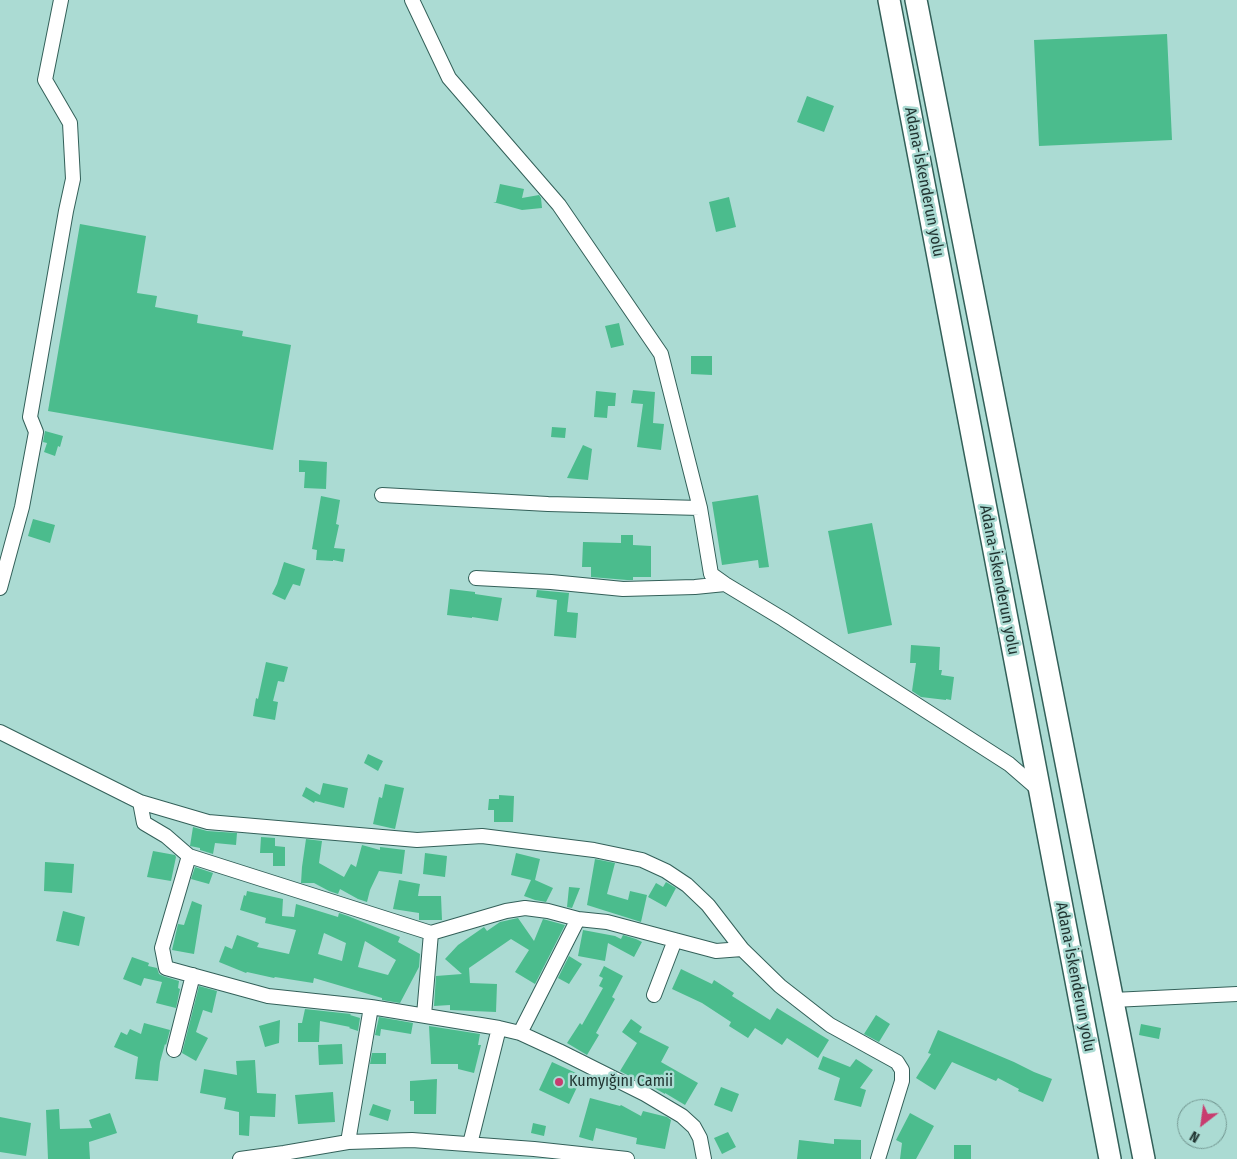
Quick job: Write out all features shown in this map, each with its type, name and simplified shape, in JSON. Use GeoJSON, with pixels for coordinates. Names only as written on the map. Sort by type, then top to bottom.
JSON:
{"type":"FeatureCollection","features":[{"type":"Feature","properties":{"kind":"highway","name":"Adana-İskenderun yolu"},"geometry":{"type":"LineString","coordinates":[[889,0],[1110,1159]]}},
{"type":"Feature","properties":{"kind":"highway"},"geometry":{"type":"LineString","coordinates":[[916,0],[1144,1159]]}},
{"type":"Feature","properties":{"kind":"highway"},"geometry":{"type":"LineString","coordinates":[[1139,1134],[1151,1159]]}},
{"type":"Feature","properties":{"kind":"street"},"geometry":{"type":"LineString","coordinates":[[0,588],[22,507],[36,432],[30,417],[73,179],[70,123],[45,80],[61,0]]}},
{"type":"Feature","properties":{"kind":"street"},"geometry":{"type":"LineString","coordinates":[[412,0],[449,78],[559,206],[661,354],[700,508],[711,574],[1009,764],[1039,790]]}},
{"type":"Feature","properties":{"kind":"street"},"geometry":{"type":"LineString","coordinates":[[382,495],[548,504],[700,508]]}},
{"type":"Feature","properties":{"kind":"street"},"geometry":{"type":"LineString","coordinates":[[476,578],[551,582],[623,589],[695,587],[725,584]]}},
{"type":"Feature","properties":{"kind":"street"},"geometry":{"type":"LineString","coordinates":[[0,732],[140,802],[208,822],[417,840],[482,836],[594,850],[642,860],[666,871],[687,885],[708,905],[742,949],[780,986],[830,1025],[897,1062],[902,1070],[902,1081],[878,1159]]}},
{"type":"Feature","properties":{"kind":"street"},"geometry":{"type":"LineString","coordinates":[[140,802],[144,823],[166,836],[189,856],[431,933],[506,911],[525,908],[548,911],[578,919],[607,922],[716,951],[742,949]]}},
{"type":"Feature","properties":{"kind":"street"},"geometry":{"type":"LineString","coordinates":[[189,856],[162,948],[166,968],[268,996],[371,1006],[520,1033],[645,1094],[682,1116],[694,1127],[700,1138],[704,1159]]}},
{"type":"Feature","properties":{"kind":"street"},"geometry":{"type":"LineString","coordinates":[[520,1033],[578,919]]}},
{"type":"Feature","properties":{"kind":"street"},"geometry":{"type":"LineString","coordinates":[[424,1015],[431,933]]}},
{"type":"Feature","properties":{"kind":"street"},"geometry":{"type":"LineString","coordinates":[[654,995],[675,940]]}},
{"type":"Feature","properties":{"kind":"street"},"geometry":{"type":"LineString","coordinates":[[174,1050],[193,975]]}},
{"type":"Feature","properties":{"kind":"street"},"geometry":{"type":"LineString","coordinates":[[1114,1000],[1237,994]]}},
{"type":"Feature","properties":{"kind":"street"},"geometry":{"type":"LineString","coordinates":[[348,1142],[371,1006]]}},
{"type":"Feature","properties":{"kind":"street"},"geometry":{"type":"LineString","coordinates":[[470,1144],[500,1028]]}},
{"type":"Feature","properties":{"kind":"street"},"geometry":{"type":"LineString","coordinates":[[240,1159],[295,1155],[348,1142],[412,1140],[470,1144],[534,1154],[627,1159]]}},
{"type":"Feature","properties":{"kind":"building"},"geometry":{"type":"Polygon","coordinates":[[[1167,34],[1172,140],[1039,146],[1034,40],[1167,34]]]}},
{"type":"Feature","properties":{"kind":"building"},"geometry":{"type":"Polygon","coordinates":[[[807,96],[834,106],[824,132],[797,122],[807,96]]]}},
{"type":"Feature","properties":{"kind":"building"},"geometry":{"type":"Polygon","coordinates":[[[500,184],[524,189],[522,198],[539,195],[542,208],[522,210],[493,202],[496,202],[500,184]]]}},
{"type":"Feature","properties":{"kind":"building"},"geometry":{"type":"Polygon","coordinates":[[[729,197],[736,227],[716,232],[709,202],[729,197]]]}},
{"type":"Feature","properties":{"kind":"building"},"geometry":{"type":"Polygon","coordinates":[[[80,224],[146,236],[137,293],[157,296],[155,307],[198,315],[197,323],[243,331],[242,336],[291,345],[273,450],[48,411],[80,224]]]}},
{"type":"Feature","properties":{"kind":"building"},"geometry":{"type":"Polygon","coordinates":[[[619,323],[624,345],[611,348],[605,326],[619,323]]]}},
{"type":"Feature","properties":{"kind":"building"},"geometry":{"type":"Polygon","coordinates":[[[691,356],[712,356],[712,375],[691,374],[691,356]]]}},
{"type":"Feature","properties":{"kind":"building"},"geometry":{"type":"Polygon","coordinates":[[[633,390],[655,392],[653,423],[664,424],[661,450],[637,447],[643,404],[631,403],[633,390]]]}},
{"type":"Feature","properties":{"kind":"building"},"geometry":{"type":"Polygon","coordinates":[[[596,391],[616,393],[615,406],[608,406],[607,418],[594,417],[596,391]]]}},
{"type":"Feature","properties":{"kind":"building"},"geometry":{"type":"Polygon","coordinates":[[[552,427],[566,428],[565,438],[551,437],[552,427]]]}},
{"type":"Feature","properties":{"kind":"building"},"geometry":{"type":"Polygon","coordinates":[[[45,431],[63,436],[55,456],[44,452],[47,443],[43,442],[45,431]]]}},
{"type":"Feature","properties":{"kind":"building"},"geometry":{"type":"Polygon","coordinates":[[[583,445],[592,449],[588,480],[567,478],[583,445]]]}},
{"type":"Feature","properties":{"kind":"building"},"geometry":{"type":"Polygon","coordinates":[[[299,460],[327,462],[326,489],[304,488],[305,472],[299,472],[299,460]]]}},
{"type":"Feature","properties":{"kind":"building"},"geometry":{"type":"Polygon","coordinates":[[[758,495],[769,567],[759,568],[758,560],[722,565],[712,502],[758,495]]]}},
{"type":"Feature","properties":{"kind":"building"},"geometry":{"type":"Polygon","coordinates":[[[321,496],[340,500],[336,524],[339,525],[334,548],[345,549],[343,562],[316,560],[317,550],[312,549],[321,496]]]}},
{"type":"Feature","properties":{"kind":"building"},"geometry":{"type":"Polygon","coordinates":[[[33,519],[55,525],[50,543],[28,536],[33,519]]]}},
{"type":"Feature","properties":{"kind":"building"},"geometry":{"type":"Polygon","coordinates":[[[872,523],[892,625],[848,634],[828,531],[872,523]]]}},
{"type":"Feature","properties":{"kind":"building"},"geometry":{"type":"Polygon","coordinates":[[[621,535],[633,535],[633,545],[651,546],[651,577],[633,577],[633,580],[627,580],[591,577],[591,567],[582,567],[583,542],[621,543],[621,535]]]}},
{"type":"Feature","properties":{"kind":"building"},"geometry":{"type":"Polygon","coordinates":[[[284,562],[305,569],[300,586],[293,584],[285,600],[272,594],[284,562]]]}},
{"type":"Feature","properties":{"kind":"building"},"geometry":{"type":"Polygon","coordinates":[[[450,589],[502,598],[498,621],[447,615],[450,589]]]}},
{"type":"Feature","properties":{"kind":"building"},"geometry":{"type":"Polygon","coordinates":[[[537,590],[569,593],[567,612],[578,613],[576,638],[554,636],[557,600],[536,597],[537,590]]]}},
{"type":"Feature","properties":{"kind":"building"},"geometry":{"type":"Polygon","coordinates":[[[911,645],[940,647],[939,670],[942,670],[941,675],[954,677],[951,700],[921,697],[912,691],[916,663],[910,663],[911,645]]]}},
{"type":"Feature","properties":{"kind":"building"},"geometry":{"type":"Polygon","coordinates":[[[266,662],[288,667],[284,682],[278,681],[273,701],[278,702],[275,720],[253,716],[266,662]]]}},
{"type":"Feature","properties":{"kind":"building"},"geometry":{"type":"Polygon","coordinates":[[[368,754],[383,761],[378,771],[364,763],[368,754]]]}},
{"type":"Feature","properties":{"kind":"building"},"geometry":{"type":"Polygon","coordinates":[[[323,783],[348,788],[344,808],[315,801],[314,803],[302,796],[306,787],[320,795],[323,783]]]}},
{"type":"Feature","properties":{"kind":"building"},"geometry":{"type":"Polygon","coordinates":[[[385,784],[404,788],[395,829],[373,824],[379,797],[382,798],[385,784]]]}},
{"type":"Feature","properties":{"kind":"building"},"geometry":{"type":"Polygon","coordinates":[[[499,795],[514,796],[513,822],[494,822],[494,810],[488,810],[489,799],[499,799],[499,795]]]}},
{"type":"Feature","properties":{"kind":"building"},"geometry":{"type":"Polygon","coordinates":[[[193,827],[207,831],[237,833],[236,845],[215,843],[213,854],[190,846],[193,827]]]}},
{"type":"Feature","properties":{"kind":"building"},"geometry":{"type":"Polygon","coordinates":[[[261,837],[275,838],[275,846],[285,847],[285,866],[273,866],[273,853],[260,853],[261,837]]]}},
{"type":"Feature","properties":{"kind":"building"},"geometry":{"type":"Polygon","coordinates":[[[306,839],[322,841],[319,863],[344,877],[351,864],[356,867],[362,845],[380,850],[380,847],[405,850],[402,874],[379,871],[370,890],[367,902],[340,889],[338,894],[314,883],[301,883],[306,839]]]}},
{"type":"Feature","properties":{"kind":"building"},"geometry":{"type":"Polygon","coordinates":[[[153,851],[175,855],[171,881],[147,877],[153,851]]]}},
{"type":"Feature","properties":{"kind":"building"},"geometry":{"type":"Polygon","coordinates":[[[425,853],[447,856],[445,877],[423,874],[425,853]]]}},
{"type":"Feature","properties":{"kind":"building"},"geometry":{"type":"Polygon","coordinates":[[[516,853],[540,859],[535,880],[553,888],[546,902],[524,896],[531,880],[511,875],[516,853]]]}},
{"type":"Feature","properties":{"kind":"building"},"geometry":{"type":"Polygon","coordinates":[[[595,859],[615,863],[607,894],[628,900],[630,891],[647,895],[641,922],[587,905],[595,859]]]}},
{"type":"Feature","properties":{"kind":"building"},"geometry":{"type":"Polygon","coordinates":[[[45,862],[74,864],[72,893],[44,891],[45,862]]]}},
{"type":"Feature","properties":{"kind":"building"},"geometry":{"type":"Polygon","coordinates":[[[195,867],[213,873],[209,884],[191,879],[195,867]]]}},
{"type":"Feature","properties":{"kind":"building"},"geometry":{"type":"Polygon","coordinates":[[[399,880],[420,884],[418,896],[441,896],[442,920],[419,920],[419,913],[393,909],[399,880]]]}},
{"type":"Feature","properties":{"kind":"building"},"geometry":{"type":"Polygon","coordinates":[[[666,882],[676,888],[666,907],[648,897],[656,883],[663,887],[666,882]]]}},
{"type":"Feature","properties":{"kind":"building"},"geometry":{"type":"Polygon","coordinates":[[[569,887],[580,888],[572,908],[567,907],[569,887]]]}},
{"type":"Feature","properties":{"kind":"building"},"geometry":{"type":"Polygon","coordinates":[[[247,891],[283,899],[282,916],[294,917],[296,904],[338,917],[339,913],[400,937],[398,942],[420,954],[419,967],[400,1003],[382,1000],[382,998],[314,978],[313,983],[274,978],[246,973],[219,962],[225,946],[232,949],[237,935],[259,943],[257,947],[289,954],[296,930],[265,923],[266,918],[240,910],[244,895],[246,896],[247,891]],[[324,933],[318,954],[342,961],[346,943],[324,933]],[[365,941],[358,967],[388,975],[396,960],[365,941]]]}},
{"type":"Feature","properties":{"kind":"building"},"geometry":{"type":"Polygon","coordinates":[[[192,901],[202,905],[194,954],[172,950],[178,924],[184,925],[192,901]]]}},
{"type":"Feature","properties":{"kind":"building"},"geometry":{"type":"Polygon","coordinates":[[[63,911],[85,917],[79,946],[56,941],[63,911]]]}},
{"type":"Feature","properties":{"kind":"building"},"geometry":{"type":"Polygon","coordinates":[[[518,918],[534,941],[543,919],[565,925],[535,984],[515,972],[529,950],[511,939],[469,968],[470,983],[497,984],[496,1012],[450,1010],[450,1005],[434,1006],[436,976],[462,974],[445,959],[458,945],[484,927],[487,931],[500,922],[518,918]]]}},
{"type":"Feature","properties":{"kind":"building"},"geometry":{"type":"Polygon","coordinates":[[[583,930],[615,936],[621,939],[623,935],[642,942],[634,957],[608,943],[605,961],[578,956],[583,930]]]}},
{"type":"Feature","properties":{"kind":"building"},"geometry":{"type":"Polygon","coordinates":[[[569,956],[582,964],[569,984],[558,978],[569,956]]]}},
{"type":"Feature","properties":{"kind":"building"},"geometry":{"type":"Polygon","coordinates":[[[132,957],[149,963],[148,966],[157,968],[159,974],[179,981],[178,988],[180,989],[176,1008],[156,1003],[162,982],[144,978],[141,986],[123,979],[132,957]]]}},
{"type":"Feature","properties":{"kind":"building"},"geometry":{"type":"Polygon","coordinates":[[[604,966],[623,976],[612,997],[615,999],[596,1033],[599,1035],[587,1055],[567,1043],[580,1023],[582,1025],[603,988],[599,986],[603,978],[599,976],[604,966]]]}},
{"type":"Feature","properties":{"kind":"building"},"geometry":{"type":"Polygon","coordinates":[[[681,969],[712,984],[714,980],[734,993],[732,996],[770,1020],[777,1008],[829,1040],[818,1058],[787,1038],[782,1045],[755,1028],[748,1038],[729,1026],[731,1022],[702,1003],[672,989],[681,969]]]}},
{"type":"Feature","properties":{"kind":"building"},"geometry":{"type":"Polygon","coordinates":[[[199,986],[217,991],[212,1013],[203,1010],[196,1032],[208,1038],[196,1061],[182,1053],[199,986]]]}},
{"type":"Feature","properties":{"kind":"building"},"geometry":{"type":"Polygon","coordinates":[[[305,1009],[351,1014],[360,1018],[358,1031],[350,1027],[320,1021],[319,1042],[298,1042],[298,1023],[302,1023],[305,1009]]]}},
{"type":"Feature","properties":{"kind":"building"},"geometry":{"type":"Polygon","coordinates":[[[876,1015],[890,1024],[879,1042],[864,1034],[876,1015]]]}},
{"type":"Feature","properties":{"kind":"building"},"geometry":{"type":"Polygon","coordinates":[[[379,1017],[413,1023],[411,1034],[381,1029],[380,1036],[375,1035],[379,1017]]]}},
{"type":"Feature","properties":{"kind":"building"},"geometry":{"type":"Polygon","coordinates":[[[631,1019],[642,1027],[639,1032],[669,1047],[661,1062],[698,1083],[685,1105],[620,1071],[637,1043],[622,1032],[631,1019]]]}},
{"type":"Feature","properties":{"kind":"building"},"geometry":{"type":"Polygon","coordinates":[[[280,1020],[279,1043],[265,1047],[259,1026],[280,1020]]]}},
{"type":"Feature","properties":{"kind":"building"},"geometry":{"type":"Polygon","coordinates":[[[144,1023],[170,1030],[160,1062],[158,1081],[135,1079],[138,1057],[114,1047],[121,1032],[127,1035],[130,1029],[141,1034],[144,1023]]]}},
{"type":"Feature","properties":{"kind":"building"},"geometry":{"type":"Polygon","coordinates":[[[1141,1024],[1161,1028],[1159,1039],[1139,1035],[1141,1024]]]}},
{"type":"Feature","properties":{"kind":"building"},"geometry":{"type":"Polygon","coordinates":[[[429,1026],[480,1034],[478,1045],[481,1045],[474,1073],[458,1069],[458,1064],[431,1064],[429,1026]]]}},
{"type":"Feature","properties":{"kind":"building"},"geometry":{"type":"Polygon","coordinates":[[[938,1030],[1052,1079],[1043,1102],[1018,1091],[1019,1089],[998,1078],[996,1081],[952,1062],[935,1090],[916,1078],[931,1054],[928,1053],[938,1030]]]}},
{"type":"Feature","properties":{"kind":"building"},"geometry":{"type":"Polygon","coordinates":[[[342,1044],[343,1064],[319,1065],[318,1045],[342,1044]]]}},
{"type":"Feature","properties":{"kind":"building"},"geometry":{"type":"Polygon","coordinates":[[[372,1053],[386,1053],[386,1064],[370,1064],[372,1053]]]}},
{"type":"Feature","properties":{"kind":"building"},"geometry":{"type":"Polygon","coordinates":[[[823,1056],[850,1067],[856,1059],[873,1070],[860,1088],[866,1090],[861,1107],[834,1100],[840,1078],[818,1069],[823,1056]]]}},
{"type":"Feature","properties":{"kind":"building"},"geometry":{"type":"Polygon","coordinates":[[[255,1060],[257,1093],[276,1094],[275,1117],[250,1116],[249,1136],[239,1135],[239,1112],[224,1109],[226,1098],[200,1093],[204,1069],[237,1075],[236,1061],[255,1060]]]}},
{"type":"Feature","properties":{"kind":"building","name":"Kumyığını Camii"},"geometry":{"type":"Polygon","coordinates":[[[552,1062],[576,1073],[573,1081],[579,1083],[569,1104],[539,1090],[552,1062]]]}},
{"type":"Feature","properties":{"kind":"building"},"geometry":{"type":"Polygon","coordinates":[[[437,1079],[436,1114],[414,1114],[414,1101],[410,1101],[410,1081],[437,1079]]]}},
{"type":"Feature","properties":{"kind":"building"},"geometry":{"type":"Polygon","coordinates":[[[721,1087],[739,1094],[732,1112],[714,1105],[721,1087]]]}},
{"type":"Feature","properties":{"kind":"building"},"geometry":{"type":"Polygon","coordinates":[[[333,1092],[335,1122],[298,1124],[295,1095],[333,1092]]]}},
{"type":"Feature","properties":{"kind":"building"},"geometry":{"type":"Polygon","coordinates":[[[590,1098],[621,1105],[641,1116],[643,1111],[667,1117],[671,1120],[665,1149],[636,1144],[637,1138],[596,1128],[593,1141],[579,1137],[590,1098]]]}},
{"type":"Feature","properties":{"kind":"building"},"geometry":{"type":"Polygon","coordinates":[[[373,1104],[391,1110],[388,1121],[369,1115],[373,1104]]]}},
{"type":"Feature","properties":{"kind":"building"},"geometry":{"type":"Polygon","coordinates":[[[59,1109],[60,1129],[92,1128],[89,1120],[110,1113],[117,1133],[89,1142],[90,1159],[48,1159],[46,1110],[59,1109]]]}},
{"type":"Feature","properties":{"kind":"building"},"geometry":{"type":"Polygon","coordinates":[[[910,1113],[934,1126],[916,1159],[900,1159],[902,1143],[896,1140],[910,1113]]]}},
{"type":"Feature","properties":{"kind":"building"},"geometry":{"type":"Polygon","coordinates":[[[0,1117],[31,1123],[26,1156],[0,1152],[0,1117]]]}},
{"type":"Feature","properties":{"kind":"building"},"geometry":{"type":"Polygon","coordinates":[[[533,1123],[546,1126],[544,1136],[531,1133],[533,1123]]]}},
{"type":"Feature","properties":{"kind":"building"},"geometry":{"type":"Polygon","coordinates":[[[728,1132],[736,1147],[722,1154],[714,1138],[728,1132]]]}},
{"type":"Feature","properties":{"kind":"building"},"geometry":{"type":"Polygon","coordinates":[[[834,1139],[861,1140],[861,1159],[797,1159],[799,1140],[834,1144],[834,1139]]]}},
{"type":"Feature","properties":{"kind":"building"},"geometry":{"type":"Polygon","coordinates":[[[954,1145],[971,1145],[971,1159],[954,1159],[954,1145]]]}},
{"type":"Feature","properties":{"kind":"place","name":"Kumyığını Camii"},"geometry":{"type":"Point","coordinates":[559,1082]}}]}
